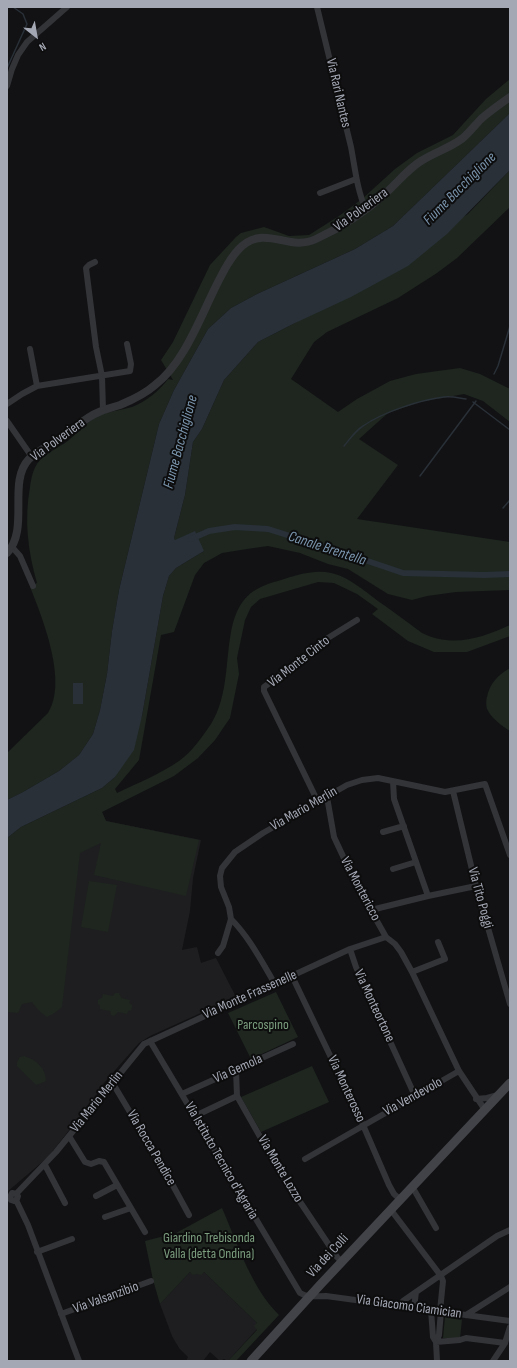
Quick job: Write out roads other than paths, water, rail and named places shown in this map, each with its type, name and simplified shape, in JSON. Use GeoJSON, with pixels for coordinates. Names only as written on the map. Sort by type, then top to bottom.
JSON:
{"type":"FeatureCollection","features":[{"type":"Feature","properties":{"kind":"main road","name":"Via dei Colli"},"geometry":{"type":"LineString","coordinates":[[251,1361],[308,1297],[413,1188],[510,1083]]}},
{"type":"Feature","properties":{"kind":"main road","name":"Via dei Colli"},"geometry":{"type":"LineString","coordinates":[[246,1361],[266,1344]]}},
{"type":"Feature","properties":{"kind":"street"},"geometry":{"type":"LineString","coordinates":[[7,86],[18,55],[27,42],[67,7]]}},
{"type":"Feature","properties":{"kind":"street","name":"Via Rari Nantes"},"geometry":{"type":"LineString","coordinates":[[317,7],[351,149],[356,179],[366,210]]}},
{"type":"Feature","properties":{"kind":"street","name":"Via Polveriera"},"geometry":{"type":"LineString","coordinates":[[33,586],[20,556],[10,550],[16,539],[18,530],[19,497],[22,475],[24,467],[32,457],[93,414],[133,400],[156,385],[165,376],[174,365],[188,342],[228,265],[243,246],[258,237],[272,238],[294,243],[312,241],[334,231],[366,210],[422,160],[464,137],[492,109],[510,96]]}},
{"type":"Feature","properties":{"kind":"street"},"geometry":{"type":"LineString","coordinates":[[320,193],[356,179]]}},
{"type":"Feature","properties":{"kind":"street"},"geometry":{"type":"LineString","coordinates":[[95,262],[86,268],[96,347],[102,376],[103,410]]}},
{"type":"Feature","properties":{"kind":"street"},"geometry":{"type":"LineString","coordinates":[[7,404],[38,386],[67,380],[130,371],[131,364],[127,344]]}},
{"type":"Feature","properties":{"kind":"street"},"geometry":{"type":"LineString","coordinates":[[30,349],[38,386]]}},
{"type":"Feature","properties":{"kind":"street"},"geometry":{"type":"LineString","coordinates":[[7,421],[32,457]]}},
{"type":"Feature","properties":{"kind":"street","name":"Via Monte Cinto"},"geometry":{"type":"LineString","coordinates":[[318,802],[264,691],[264,687],[318,648],[324,641],[358,620]]}},
{"type":"Feature","properties":{"kind":"street","name":"Via Mario Merlin"},"geometry":{"type":"LineString","coordinates":[[218,954],[223,946],[231,919],[229,907],[221,887],[220,876],[222,868],[235,852],[263,833],[347,785],[362,780],[378,778],[393,780],[437,791],[454,791],[485,784],[510,855]]}},
{"type":"Feature","properties":{"kind":"street"},"geometry":{"type":"LineString","coordinates":[[393,780],[394,799],[428,896]]}},
{"type":"Feature","properties":{"kind":"street","name":"Via Tito Poggi"},"geometry":{"type":"LineString","coordinates":[[454,791],[476,886],[510,1004]]}},
{"type":"Feature","properties":{"kind":"street","name":"Via Montericco"},"geometry":{"type":"LineString","coordinates":[[327,796],[334,837],[356,884],[386,937],[395,944],[412,972],[459,1072],[476,1099],[485,1110]]}},
{"type":"Feature","properties":{"kind":"street"},"geometry":{"type":"LineString","coordinates":[[382,832],[404,826]]}},
{"type":"Feature","properties":{"kind":"street"},"geometry":{"type":"LineString","coordinates":[[393,869],[416,862]]}},
{"type":"Feature","properties":{"kind":"street"},"geometry":{"type":"LineString","coordinates":[[371,910],[476,886]]}},
{"type":"Feature","properties":{"kind":"street"},"geometry":{"type":"LineString","coordinates":[[231,919],[238,925],[275,984]]}},
{"type":"Feature","properties":{"kind":"street"},"geometry":{"type":"LineString","coordinates":[[350,950],[386,937]]}},
{"type":"Feature","properties":{"kind":"street"},"geometry":{"type":"LineString","coordinates":[[412,972],[445,959],[438,942]]}},
{"type":"Feature","properties":{"kind":"street","name":"Via Monte Frassenelle"},"geometry":{"type":"LineString","coordinates":[[150,1041],[350,950]]}},
{"type":"Feature","properties":{"kind":"street","name":"Via Monteortone"},"geometry":{"type":"LineString","coordinates":[[350,950],[356,967],[415,1096]]}},
{"type":"Feature","properties":{"kind":"street","name":"Via Monterosso"},"geometry":{"type":"LineString","coordinates":[[292,976],[363,1125],[389,1185],[394,1194],[401,1200]]}},
{"type":"Feature","properties":{"kind":"street","name":"Via Mario Merlin"},"geometry":{"type":"LineString","coordinates":[[16,1194],[45,1165],[144,1044],[150,1041]]}},
{"type":"Feature","properties":{"kind":"street","name":"Via Istituto Tecnico d'Agraria"},"geometry":{"type":"LineString","coordinates":[[150,1041],[297,1289],[300,1293],[308,1297]]}},
{"type":"Feature","properties":{"kind":"street","name":"Via Gemola"},"geometry":{"type":"LineString","coordinates":[[182,1094],[294,1044]]}},
{"type":"Feature","properties":{"kind":"street","name":"Via Monte Lozzo"},"geometry":{"type":"LineString","coordinates":[[236,1070],[238,1086],[237,1096],[280,1172],[337,1257],[342,1262]]}},
{"type":"Feature","properties":{"kind":"street","name":"Via Vendevolo"},"geometry":{"type":"LineString","coordinates":[[305,1159],[459,1072]]}},
{"type":"Feature","properties":{"kind":"street","name":"Via Rocca Pendice"},"geometry":{"type":"LineString","coordinates":[[112,1082],[164,1169],[189,1215]]}},
{"type":"Feature","properties":{"kind":"street"},"geometry":{"type":"LineString","coordinates":[[476,1099],[499,1095]]}},
{"type":"Feature","properties":{"kind":"street"},"geometry":{"type":"LineString","coordinates":[[195,1116],[237,1096]]}},
{"type":"Feature","properties":{"kind":"street"},"geometry":{"type":"LineString","coordinates":[[69,1136],[86,1162],[91,1164],[99,1161],[104,1162],[146,1232]]}},
{"type":"Feature","properties":{"kind":"street"},"geometry":{"type":"LineString","coordinates":[[45,1165],[65,1203]]}},
{"type":"Feature","properties":{"kind":"street"},"geometry":{"type":"LineString","coordinates":[[96,1196],[117,1185]]}},
{"type":"Feature","properties":{"kind":"street"},"geometry":{"type":"LineString","coordinates":[[413,1188],[436,1228]]}},
{"type":"Feature","properties":{"kind":"street"},"geometry":{"type":"LineString","coordinates":[[16,1200],[13,1201],[8,1198],[14,1193],[18,1197],[16,1200],[28,1225],[79,1361]]}},
{"type":"Feature","properties":{"kind":"street"},"geometry":{"type":"LineString","coordinates":[[105,1217],[131,1208]]}},
{"type":"Feature","properties":{"kind":"street"},"geometry":{"type":"LineString","coordinates":[[391,1210],[441,1276],[443,1281],[439,1335],[436,1342],[437,1361]]}},
{"type":"Feature","properties":{"kind":"street"},"geometry":{"type":"LineString","coordinates":[[400,1306],[403,1301],[497,1236],[510,1230]]}},
{"type":"Feature","properties":{"kind":"street"},"geometry":{"type":"LineString","coordinates":[[37,1252],[72,1239]]}},
{"type":"Feature","properties":{"kind":"street","name":"Via Valsanzibio"},"geometry":{"type":"LineString","coordinates":[[61,1314],[151,1281]]}},
{"type":"Feature","properties":{"kind":"street"},"geometry":{"type":"LineString","coordinates":[[466,1315],[510,1287]]}},
{"type":"Feature","properties":{"kind":"street"},"geometry":{"type":"LineString","coordinates":[[414,1308],[416,1292]]}},
{"type":"Feature","properties":{"kind":"street","name":"Via Giacomo Ciamician"},"geometry":{"type":"LineString","coordinates":[[308,1297],[326,1296],[510,1321]]}},
{"type":"Feature","properties":{"kind":"street"},"geometry":{"type":"LineString","coordinates":[[431,1310],[433,1337],[436,1342]]}},
{"type":"Feature","properties":{"kind":"street"},"geometry":{"type":"LineString","coordinates":[[493,1361],[505,1343],[510,1327]]}},
{"type":"Feature","properties":{"kind":"street"},"geometry":{"type":"LineString","coordinates":[[436,1342],[466,1338],[505,1343]]}},
{"type":"Feature","properties":{"kind":"water","name":"Fiume Bacchiglione"},"geometry":{"type":"Polygon","coordinates":[[[510,113],[510,170],[447,234],[408,266],[351,297],[258,342],[224,380],[202,429],[193,442],[185,495],[174,538],[175,540],[195,531],[204,551],[176,568],[169,576],[163,596],[142,716],[134,750],[115,777],[102,788],[21,827],[7,838],[7,800],[59,771],[79,755],[93,734],[100,710],[107,674],[119,590],[159,424],[174,390],[208,329],[231,308],[257,294],[355,249],[393,226],[510,113]]]}},
{"type":"Feature","properties":{"kind":"water"},"geometry":{"type":"Polygon","coordinates":[[[73,683],[83,683],[83,704],[73,704],[73,683]]]}},
{"type":"Feature","properties":{"kind":"waterway"},"geometry":{"type":"LineString","coordinates":[[7,68],[27,24],[23,14],[13,7]]}},
{"type":"Feature","properties":{"kind":"waterway"},"geometry":{"type":"LineString","coordinates":[[494,374],[498,366],[510,326]]}},
{"type":"Feature","properties":{"kind":"waterway"},"geometry":{"type":"LineString","coordinates":[[344,446],[360,428],[391,411],[444,397],[466,399]]}},
{"type":"Feature","properties":{"kind":"waterway"},"geometry":{"type":"LineString","coordinates":[[420,476],[476,401]]}},
{"type":"Feature","properties":{"kind":"waterway"},"geometry":{"type":"LineString","coordinates":[[473,402],[510,430]]}},
{"type":"Feature","properties":{"kind":"waterway"},"geometry":{"type":"LineString","coordinates":[[503,508],[510,500]]}},
{"type":"Feature","properties":{"kind":"waterway","name":"Canale Brentella"},"geometry":{"type":"LineString","coordinates":[[191,539],[209,531],[235,527],[268,529],[403,573],[484,575],[510,574]]}},
{"type":"Feature","properties":{"kind":"park label","name":"Parcospino"},"geometry":{"type":"Point","coordinates":[263,1025]}},
{"type":"Feature","properties":{"kind":"park label","name":"Giardino Trebisonda Valla (detta Ondina)"},"geometry":{"type":"Point","coordinates":[209,1246]}}]}
